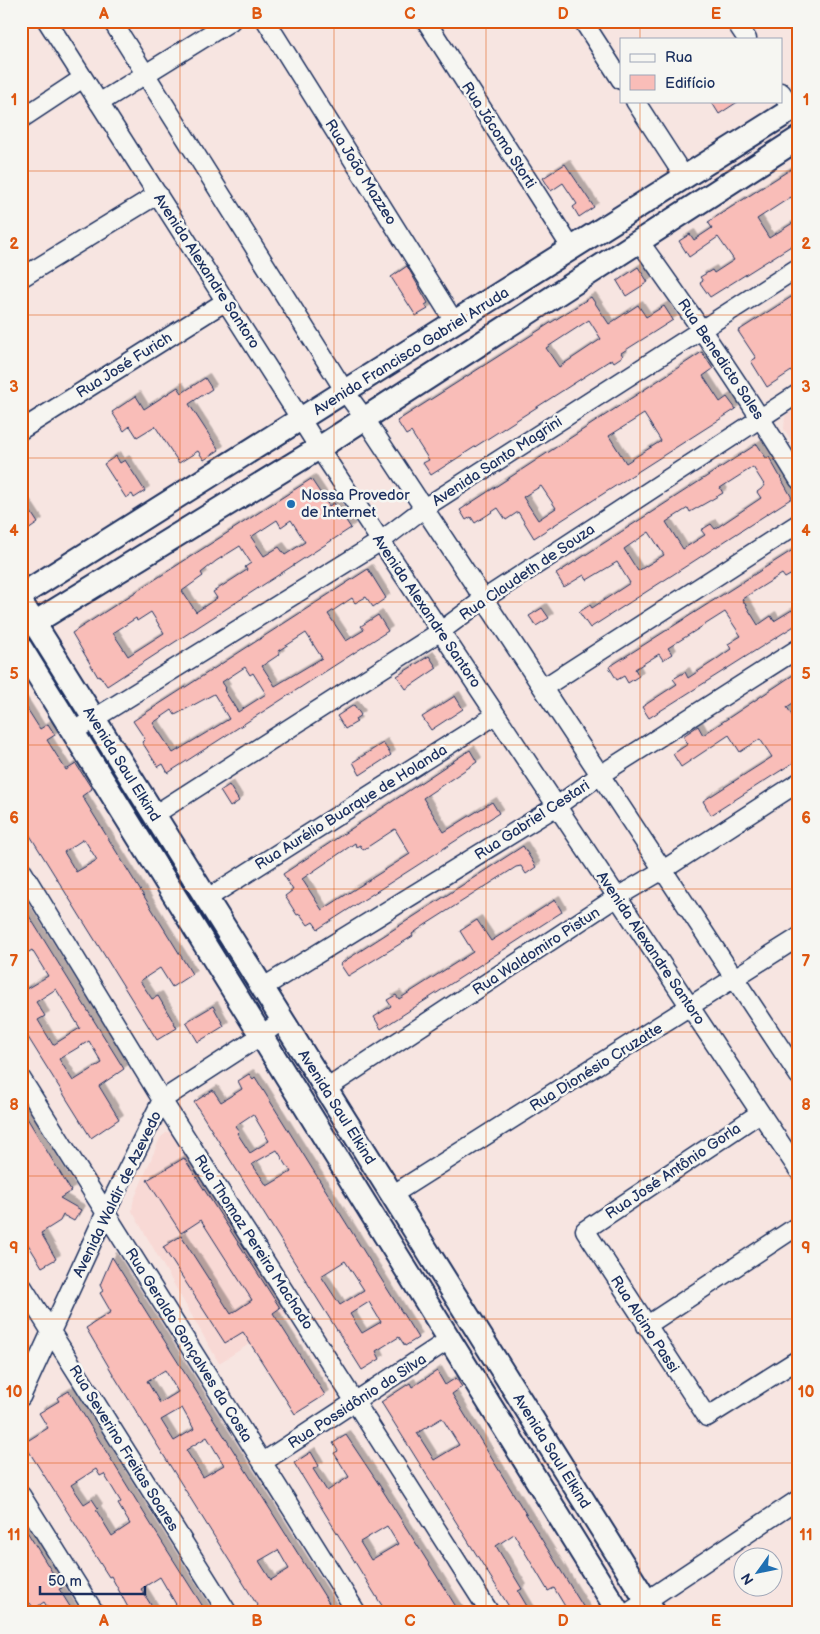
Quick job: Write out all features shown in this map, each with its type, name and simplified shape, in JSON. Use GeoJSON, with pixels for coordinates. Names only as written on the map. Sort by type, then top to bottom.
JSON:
{"type":"FeatureCollection","features":[{"type":"Feature","properties":{"kind":"main road","name":"Avenida Francisco Gabriel Arruda"},"geometry":{"type":"LineString","coordinates":[[21,595],[346,393],[685,178],[791,102]]}},
{"type":"Feature","properties":{"kind":"main road","name":"Avenida Francisco Gabriel Arruda"},"geometry":{"type":"LineString","coordinates":[[28,621],[319,448],[799,138]]}},
{"type":"Feature","properties":{"kind":"main road","name":"Avenida Saul Elkind"},"geometry":{"type":"LineString","coordinates":[[21,602],[28,621],[94,719],[417,1234],[642,1609]]}},
{"type":"Feature","properties":{"kind":"main road","name":"Avenida Saul Elkind"},"geometry":{"type":"LineString","coordinates":[[21,648],[619,1613]]}},
{"type":"Feature","properties":{"kind":"main road"},"geometry":{"type":"LineString","coordinates":[[393,1247],[417,1234]]}},
{"type":"Feature","properties":{"kind":"street","name":"Avenida Alexandre Santoro"},"geometry":{"type":"LineString","coordinates":[[47,21],[303,420],[319,448],[799,1171]]}},
{"type":"Feature","properties":{"kind":"street"},"geometry":{"type":"LineString","coordinates":[[112,21],[346,393],[365,418],[799,1076]]}},
{"type":"Feature","properties":{"kind":"street"},"geometry":{"type":"LineString","coordinates":[[99,103],[231,21]]}},
{"type":"Feature","properties":{"kind":"street","name":"Rua João Mazzeo"},"geometry":{"type":"LineString","coordinates":[[266,21],[455,323]]}},
{"type":"Feature","properties":{"kind":"street","name":"Rua Jácomo Storti"},"geometry":{"type":"LineString","coordinates":[[426,21],[572,249]]}},
{"type":"Feature","properties":{"kind":"street"},"geometry":{"type":"LineString","coordinates":[[583,21],[620,78]]}},
{"type":"Feature","properties":{"kind":"street"},"geometry":{"type":"LineString","coordinates":[[735,21],[746,38]]}},
{"type":"Feature","properties":{"kind":"street"},"geometry":{"type":"LineString","coordinates":[[21,118],[83,78]]}},
{"type":"Feature","properties":{"kind":"street"},"geometry":{"type":"LineString","coordinates":[[636,102],[685,178]]}},
{"type":"Feature","properties":{"kind":"street"},"geometry":{"type":"LineString","coordinates":[[21,278],[158,194]]}},
{"type":"Feature","properties":{"kind":"street","name":"Rua Benedicto Sales"},"geometry":{"type":"LineString","coordinates":[[639,242],[702,329],[761,417],[799,480]]}},
{"type":"Feature","properties":{"kind":"street","name":"Avenida Santo Magrini"},"geometry":{"type":"LineString","coordinates":[[74,731],[381,540],[424,508],[799,267]]}},
{"type":"Feature","properties":{"kind":"street","name":"Rua José Furich"},"geometry":{"type":"LineString","coordinates":[[21,430],[226,301]]}},
{"type":"Feature","properties":{"kind":"street","name":"Rua Claudeth de Souza"},"geometry":{"type":"LineString","coordinates":[[154,815],[441,631],[484,598],[799,393]]}},
{"type":"Feature","properties":{"kind":"street"},"geometry":{"type":"LineString","coordinates":[[543,688],[799,523]]}},
{"type":"Feature","properties":{"kind":"street","name":"Rua Gabriel Cestari"},"geometry":{"type":"LineString","coordinates":[[262,988],[557,806],[600,775],[799,648]]}},
{"type":"Feature","properties":{"kind":"street","name":"Rua Aurélio Buarque de Holanda"},"geometry":{"type":"LineString","coordinates":[[206,899],[496,715]]}},
{"type":"Feature","properties":{"kind":"street","name":"Rua Waldomiro Pistun"},"geometry":{"type":"LineString","coordinates":[[326,1089],[617,897],[663,870],[799,782]]}},
{"type":"Feature","properties":{"kind":"street","name":"Rua Thomaz Pereira Machado"},"geometry":{"type":"LineString","coordinates":[[21,869],[162,1100],[490,1613]]}},
{"type":"Feature","properties":{"kind":"street","name":"Rua Dionésio Cruzatte"},"geometry":{"type":"LineString","coordinates":[[392,1195],[799,937]]}},
{"type":"Feature","properties":{"kind":"street","name":"Avenida Waldir de Azevedo"},"geometry":{"type":"LineString","coordinates":[[21,1397],[106,1212],[162,1100],[262,1036],[282,1020]]}},
{"type":"Feature","properties":{"kind":"street","name":"Rua Geraldo Gonçalves da Costa"},"geometry":{"type":"LineString","coordinates":[[21,1078],[357,1613]]}},
{"type":"Feature","properties":{"kind":"street","name":"Rua José Antônio Gorla"},"geometry":{"type":"LineString","coordinates":[[585,1230],[760,1112]]}},
{"type":"Feature","properties":{"kind":"street"},"geometry":{"type":"LineString","coordinates":[[646,1326],[799,1225]]}},
{"type":"Feature","properties":{"kind":"street","name":"Rua Alcino Passi"},"geometry":{"type":"LineString","coordinates":[[585,1230],[707,1417],[799,1359]]}},
{"type":"Feature","properties":{"kind":"street","name":"Rua Severino Freitas Soares"},"geometry":{"type":"LineString","coordinates":[[21,1284],[228,1613]]}},
{"type":"Feature","properties":{"kind":"street","name":"Rua Possidônio da Silva"},"geometry":{"type":"LineString","coordinates":[[263,1462],[450,1339]]}},
{"type":"Feature","properties":{"kind":"street"},"geometry":{"type":"LineString","coordinates":[[21,1495],[95,1613]]}},
{"type":"Feature","properties":{"kind":"street"},"geometry":{"type":"LineString","coordinates":[[642,1609],[799,1500]]}},
{"type":"Feature","properties":{"kind":"shaded area"},"geometry":{"type":"Polygon","coordinates":[[[799,407],[799,452],[784,429],[785,416],[799,407]]]}},
{"type":"Feature","properties":{"kind":"shaded area"},"geometry":{"type":"Polygon","coordinates":[[[167,1132],[177,1132],[288,1312],[253,1334],[251,1343],[219,1363],[132,1211],[133,1202],[160,1138],[167,1132]]]}},
{"type":"Feature","properties":{"kind":"building"},"geometry":{"type":"Polygon","coordinates":[[[712,102],[737,102],[719,114],[712,102]]]}},
{"type":"Feature","properties":{"kind":"building"},"geometry":{"type":"Polygon","coordinates":[[[565,164],[594,207],[579,217],[573,207],[577,204],[563,183],[551,191],[543,178],[565,164]]]}},
{"type":"Feature","properties":{"kind":"building"},"geometry":{"type":"Polygon","coordinates":[[[799,164],[799,207],[791,197],[757,219],[769,238],[799,219],[799,241],[710,297],[700,283],[703,281],[700,277],[712,270],[714,273],[734,260],[718,237],[689,257],[679,241],[690,234],[694,240],[712,228],[708,222],[799,164]]]}},
{"type":"Feature","properties":{"kind":"building"},"geometry":{"type":"Polygon","coordinates":[[[407,266],[428,303],[425,305],[428,309],[416,316],[391,277],[407,266]]]}},
{"type":"Feature","properties":{"kind":"building"},"geometry":{"type":"Polygon","coordinates":[[[638,267],[648,282],[626,296],[617,281],[638,267]]]}},
{"type":"Feature","properties":{"kind":"building"},"geometry":{"type":"Polygon","coordinates":[[[799,292],[799,310],[793,314],[799,322],[799,366],[767,387],[751,361],[756,358],[738,331],[799,292]]]}},
{"type":"Feature","properties":{"kind":"building"},"geometry":{"type":"Polygon","coordinates":[[[591,297],[609,324],[638,305],[646,317],[664,306],[673,320],[621,353],[623,356],[614,362],[612,359],[431,475],[423,463],[429,460],[411,432],[406,435],[397,421],[591,297]],[[589,320],[546,348],[559,367],[601,339],[589,320]]]}},
{"type":"Feature","properties":{"kind":"building"},"geometry":{"type":"Polygon","coordinates":[[[702,352],[713,369],[703,376],[720,402],[727,397],[736,409],[534,538],[518,512],[506,520],[498,508],[475,523],[471,517],[466,520],[460,510],[702,352]],[[644,414],[609,436],[626,463],[661,441],[644,414]],[[541,486],[523,497],[538,520],[556,508],[541,486]]]}},
{"type":"Feature","properties":{"kind":"building"},"geometry":{"type":"Polygon","coordinates":[[[205,378],[212,389],[189,404],[219,450],[204,460],[198,451],[179,463],[155,426],[137,437],[130,426],[124,431],[112,412],[136,396],[144,409],[178,387],[182,393],[205,378]]]}},
{"type":"Feature","properties":{"kind":"building"},"geometry":{"type":"Polygon","coordinates":[[[757,444],[766,458],[769,457],[792,498],[590,628],[579,612],[590,605],[592,608],[630,583],[617,562],[587,580],[584,575],[564,587],[556,574],[757,444]],[[753,467],[720,488],[723,493],[690,512],[688,508],[666,522],[683,549],[705,535],[701,530],[711,524],[715,529],[761,498],[757,492],[765,486],[753,467]],[[649,532],[624,549],[638,571],[664,555],[649,532]]]}},
{"type":"Feature","properties":{"kind":"building"},"geometry":{"type":"Polygon","coordinates":[[[116,456],[120,463],[125,460],[145,491],[134,498],[132,494],[126,498],[104,464],[116,456]]]}},
{"type":"Feature","properties":{"kind":"building"},"geometry":{"type":"Polygon","coordinates":[[[311,479],[329,506],[334,503],[351,528],[107,686],[100,676],[98,677],[72,633],[311,479]],[[277,520],[251,537],[264,556],[279,547],[285,555],[305,542],[291,520],[281,527],[277,520]],[[240,546],[201,573],[203,576],[182,591],[196,612],[217,598],[213,592],[247,570],[245,567],[251,563],[240,546]],[[151,612],[137,621],[136,618],[113,633],[128,656],[164,633],[151,612]]]}},
{"type":"Feature","properties":{"kind":"building"},"geometry":{"type":"Polygon","coordinates":[[[21,497],[38,523],[21,535],[21,497]]]}},
{"type":"Feature","properties":{"kind":"building"},"geometry":{"type":"Polygon","coordinates":[[[799,546],[799,570],[785,578],[782,574],[742,599],[758,625],[771,616],[774,621],[792,610],[799,623],[649,718],[642,707],[677,684],[673,679],[685,672],[688,678],[731,649],[728,644],[741,636],[725,612],[668,648],[672,654],[663,660],[659,654],[635,669],[639,676],[628,683],[624,676],[617,680],[609,667],[799,546]]]}},
{"type":"Feature","properties":{"kind":"building"},"geometry":{"type":"Polygon","coordinates":[[[368,569],[386,598],[373,607],[366,597],[355,603],[352,598],[328,614],[346,641],[364,630],[361,626],[378,615],[388,631],[168,773],[163,764],[158,767],[142,742],[145,739],[133,721],[368,569]],[[306,633],[278,651],[280,654],[262,666],[275,686],[322,658],[306,633]],[[245,667],[222,682],[226,688],[224,690],[238,712],[266,694],[253,673],[250,675],[245,667]],[[214,694],[175,715],[172,710],[153,723],[173,753],[229,719],[214,694]]]}},
{"type":"Feature","properties":{"kind":"building"},"geometry":{"type":"Polygon","coordinates":[[[542,608],[549,618],[536,626],[529,616],[542,608]]]}},
{"type":"Feature","properties":{"kind":"building"},"geometry":{"type":"Polygon","coordinates":[[[429,656],[437,668],[406,689],[397,676],[429,656]]]}},
{"type":"Feature","properties":{"kind":"building"},"geometry":{"type":"Polygon","coordinates":[[[799,671],[799,699],[787,707],[799,727],[799,759],[711,815],[703,801],[772,757],[760,739],[740,752],[729,735],[681,767],[673,754],[688,744],[683,736],[698,726],[703,735],[799,671]]]}},
{"type":"Feature","properties":{"kind":"building"},"geometry":{"type":"Polygon","coordinates":[[[455,696],[463,709],[431,730],[422,717],[455,696]]]}},
{"type":"Feature","properties":{"kind":"building"},"geometry":{"type":"Polygon","coordinates":[[[21,699],[40,729],[48,724],[55,735],[47,740],[66,770],[76,764],[92,789],[82,796],[192,974],[172,987],[160,968],[140,981],[152,999],[158,996],[177,1028],[157,1040],[21,821],[21,699]],[[84,839],[64,852],[76,872],[97,860],[84,839]]]}},
{"type":"Feature","properties":{"kind":"building"},"geometry":{"type":"Polygon","coordinates":[[[354,705],[361,715],[355,719],[357,722],[345,729],[337,716],[354,705]]]}},
{"type":"Feature","properties":{"kind":"building"},"geometry":{"type":"Polygon","coordinates":[[[383,743],[391,755],[360,775],[353,762],[383,743]]]}},
{"type":"Feature","properties":{"kind":"building"},"geometry":{"type":"Polygon","coordinates":[[[470,750],[477,762],[423,798],[444,832],[492,802],[499,813],[318,929],[313,922],[308,925],[300,914],[297,915],[285,896],[293,890],[283,874],[470,750]],[[395,829],[363,850],[360,845],[356,847],[355,843],[302,879],[322,910],[410,854],[395,829]]]}},
{"type":"Feature","properties":{"kind":"building"},"geometry":{"type":"Polygon","coordinates":[[[229,785],[239,801],[230,807],[220,791],[229,785]]]}},
{"type":"Feature","properties":{"kind":"building"},"geometry":{"type":"Polygon","coordinates":[[[523,846],[536,867],[526,874],[521,866],[516,867],[425,925],[412,934],[413,936],[348,976],[340,964],[523,846]]]}},
{"type":"Feature","properties":{"kind":"building"},"geometry":{"type":"Polygon","coordinates":[[[555,900],[562,912],[381,1029],[374,1017],[391,1006],[387,1000],[396,995],[399,999],[473,952],[460,931],[477,920],[491,941],[555,900]]]}},
{"type":"Feature","properties":{"kind":"building"},"geometry":{"type":"Polygon","coordinates":[[[21,903],[124,1069],[99,1086],[119,1119],[91,1138],[21,1026],[21,992],[48,976],[32,950],[21,957],[21,903]],[[56,989],[36,1002],[45,1016],[38,1020],[53,1045],[80,1028],[56,989]],[[89,1041],[59,1059],[73,1081],[102,1063],[89,1041]]]}},
{"type":"Feature","properties":{"kind":"building"},"geometry":{"type":"Polygon","coordinates":[[[213,1006],[224,1026],[198,1042],[186,1022],[213,1006]]]}},
{"type":"Feature","properties":{"kind":"building"},"geometry":{"type":"Polygon","coordinates":[[[249,1074],[253,1079],[255,1077],[418,1338],[405,1346],[399,1337],[376,1351],[380,1359],[362,1370],[194,1102],[213,1090],[221,1102],[242,1089],[238,1081],[249,1074]],[[253,1114],[235,1126],[239,1131],[237,1133],[250,1153],[269,1141],[253,1114]],[[277,1150],[252,1164],[267,1186],[291,1172],[277,1150]],[[345,1261],[321,1276],[340,1305],[364,1290],[345,1261]],[[369,1302],[350,1314],[362,1333],[381,1322],[369,1302]]]}},
{"type":"Feature","properties":{"kind":"building"},"geometry":{"type":"Polygon","coordinates":[[[21,1108],[71,1191],[60,1198],[81,1210],[74,1221],[63,1215],[60,1221],[41,1233],[56,1259],[42,1267],[21,1233],[21,1108]]]}},
{"type":"Feature","properties":{"kind":"building"},"geometry":{"type":"Polygon","coordinates":[[[184,1158],[280,1308],[273,1313],[325,1395],[295,1414],[243,1332],[225,1343],[163,1247],[181,1236],[231,1314],[252,1300],[201,1220],[181,1233],[147,1180],[184,1158]]]}},
{"type":"Feature","properties":{"kind":"building"},"geometry":{"type":"Polygon","coordinates":[[[112,1257],[332,1608],[325,1613],[262,1613],[86,1328],[111,1312],[100,1293],[103,1291],[100,1285],[112,1257]],[[165,1370],[147,1381],[160,1403],[178,1392],[165,1370]],[[182,1408],[161,1420],[174,1441],[194,1429],[182,1408]],[[207,1437],[186,1450],[203,1477],[224,1465],[207,1437]],[[278,1550],[259,1561],[271,1580],[289,1569],[278,1550]]]}},
{"type":"Feature","properties":{"kind":"building"},"geometry":{"type":"Polygon","coordinates":[[[437,1371],[445,1385],[456,1378],[462,1387],[452,1394],[587,1613],[569,1613],[554,1588],[548,1591],[514,1534],[496,1546],[522,1589],[518,1591],[531,1613],[513,1613],[381,1402],[410,1383],[412,1387],[437,1371]],[[442,1418],[417,1433],[434,1460],[459,1445],[442,1418]]]}},
{"type":"Feature","properties":{"kind":"building"},"geometry":{"type":"Polygon","coordinates":[[[69,1391],[207,1613],[181,1613],[160,1577],[141,1589],[156,1613],[131,1613],[111,1576],[109,1577],[24,1443],[48,1428],[39,1413],[59,1401],[57,1398],[69,1391]],[[96,1469],[71,1485],[84,1504],[92,1499],[98,1508],[96,1510],[112,1536],[130,1524],[118,1504],[121,1502],[104,1474],[100,1476],[96,1469]]]}},
{"type":"Feature","properties":{"kind":"building"},"geometry":{"type":"Polygon","coordinates":[[[346,1435],[460,1613],[387,1613],[294,1463],[311,1452],[319,1466],[313,1469],[327,1491],[349,1477],[334,1453],[338,1451],[333,1443],[346,1435]],[[387,1526],[360,1542],[371,1560],[398,1544],[387,1526]]]}},
{"type":"Feature","properties":{"kind":"building"},"geometry":{"type":"Polygon","coordinates":[[[21,1522],[62,1588],[59,1589],[74,1613],[51,1613],[44,1602],[34,1609],[30,1603],[21,1608],[21,1573],[27,1570],[21,1560],[21,1522]]]}},
{"type":"Feature","properties":{"kind":"place","name":"Nossa Provedor de Internet"},"geometry":{"type":"Point","coordinates":[291,504]}}]}
